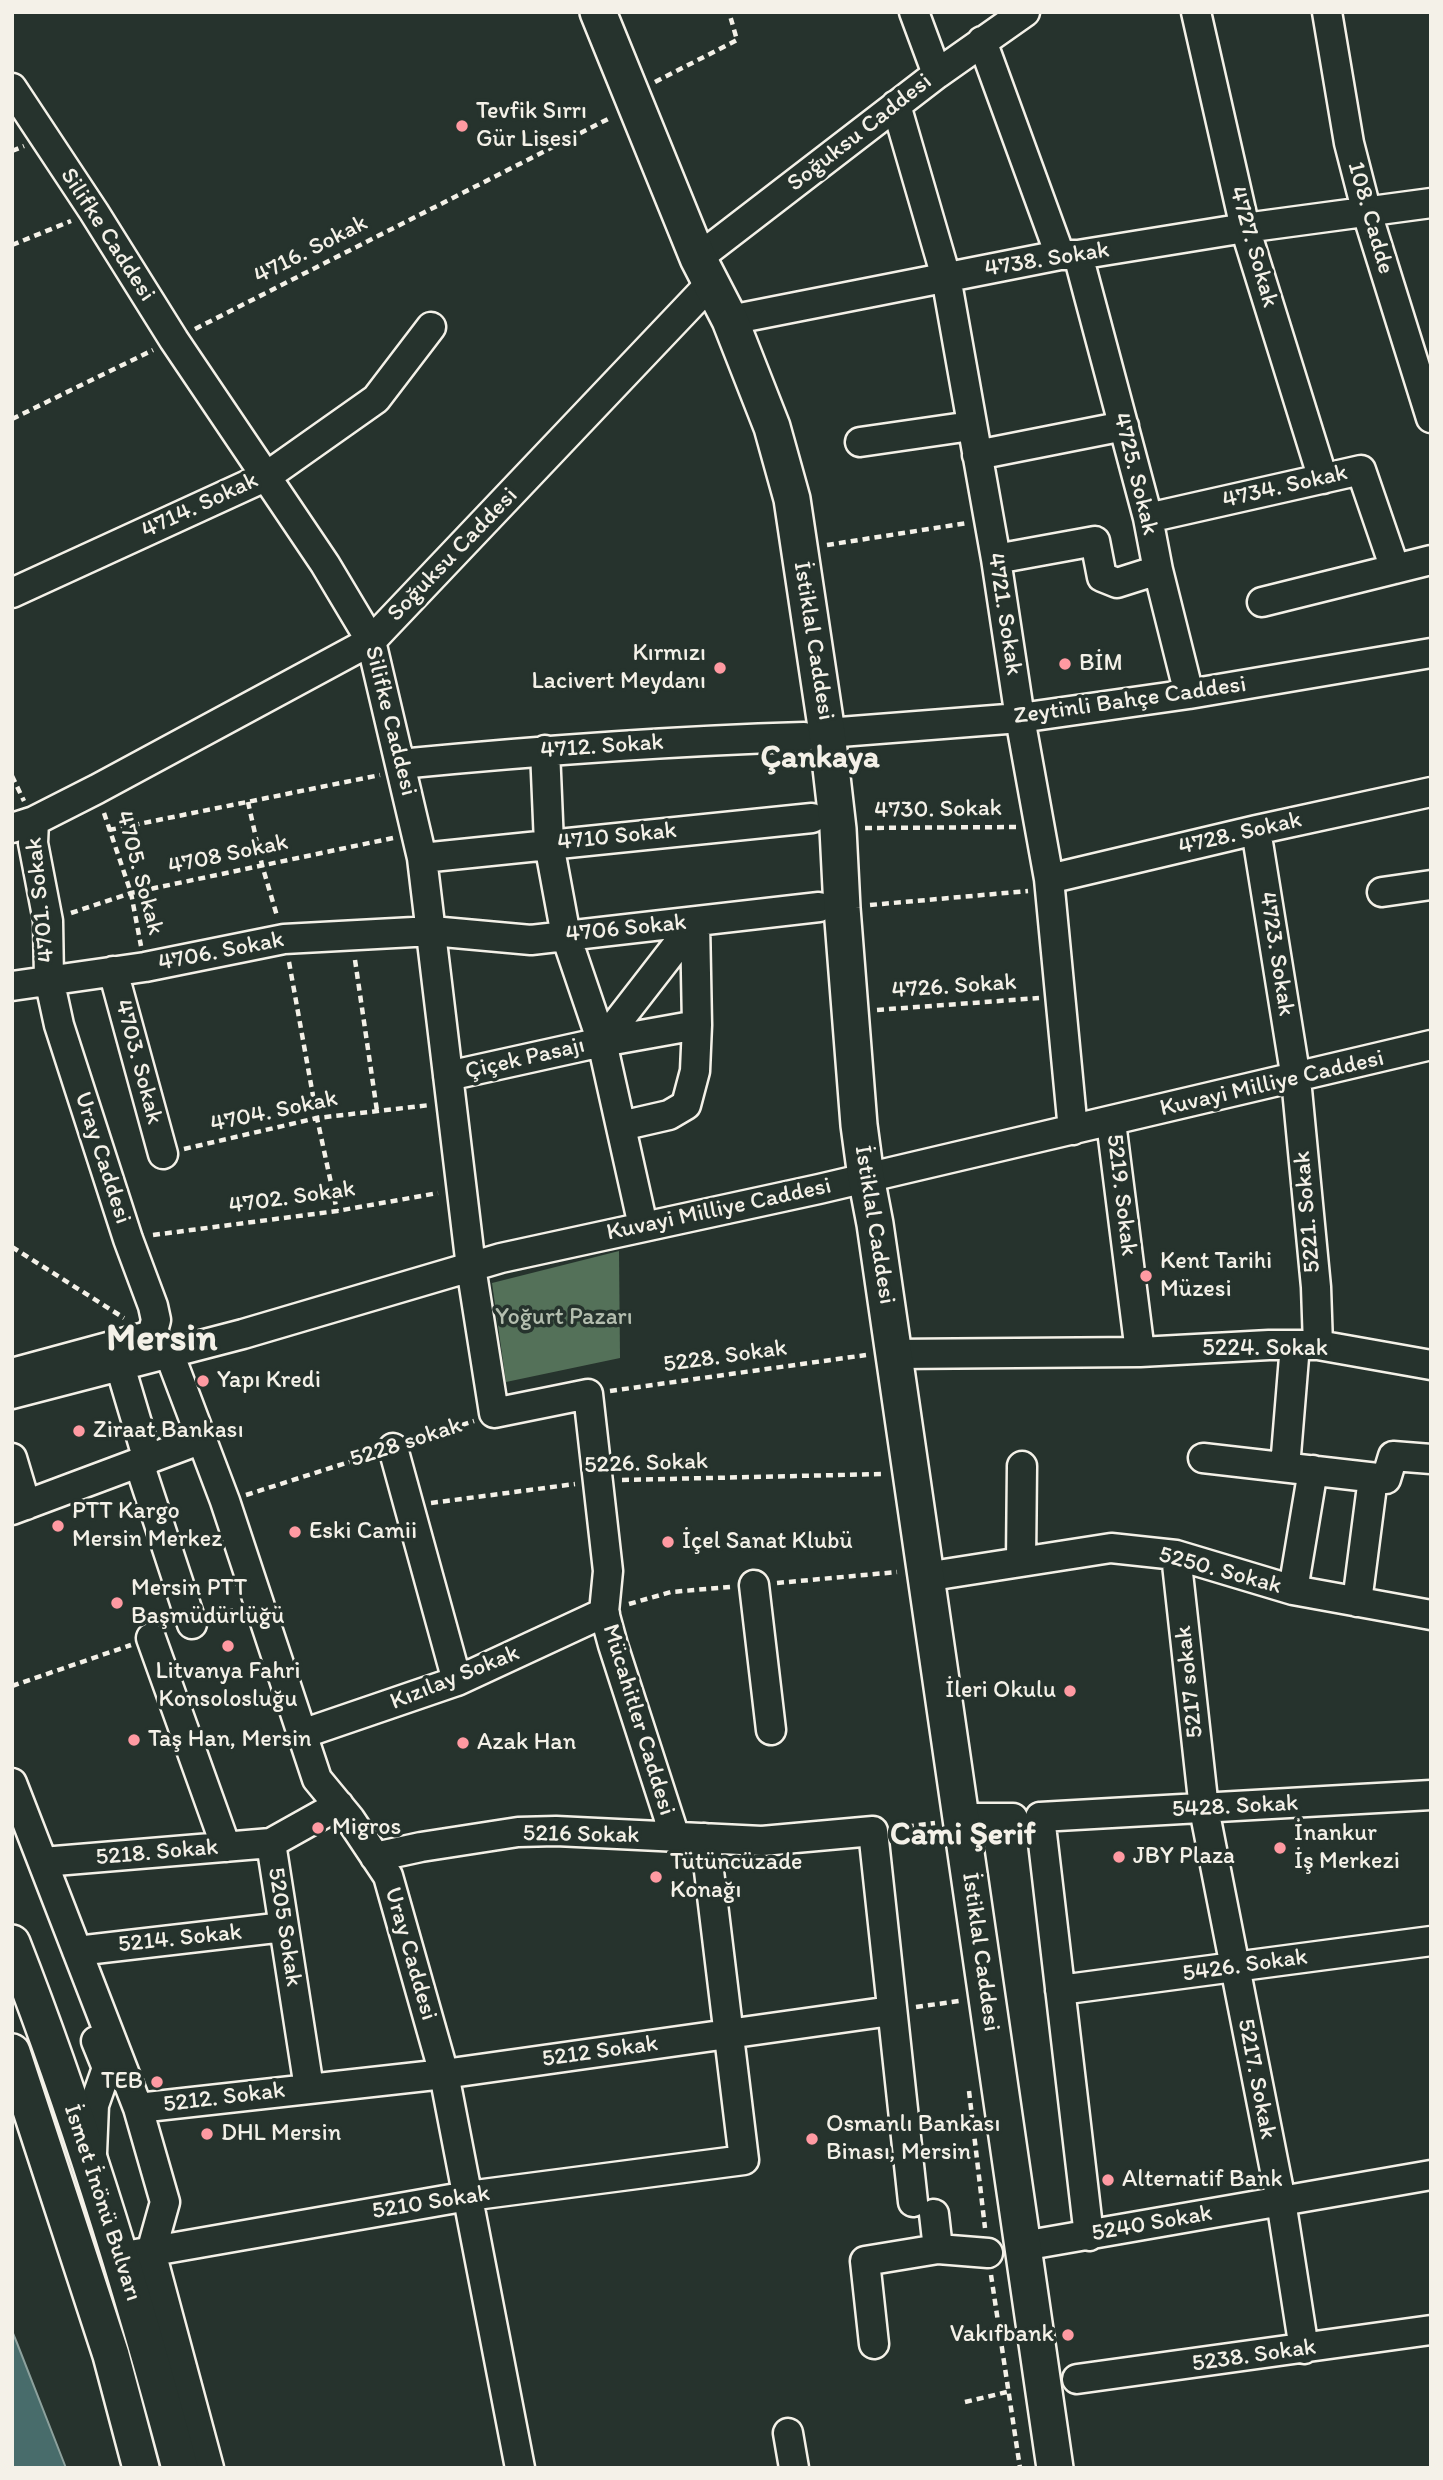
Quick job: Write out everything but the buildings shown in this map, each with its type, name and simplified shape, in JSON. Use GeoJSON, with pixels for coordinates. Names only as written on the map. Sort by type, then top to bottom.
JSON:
{"type":"FeatureCollection","features":[{"type":"Feature","properties":{"kind":"main road","name":"İstiklal Caddesi"},"geometry":{"type":"LineString","coordinates":[[598,12],[623,105],[730,320],[772,427],[792,499],[825,823],[830,907],[850,1012],[859,1125],[876,1224],[880,1354],[925,1577],[949,1820],[1023,2246],[1055,2468]]}},
{"type":"Feature","properties":{"kind":"main road","name":"İsmet İnönü Bulvarı"},"geometry":{"type":"LineString","coordinates":[[12,1943],[45,2028],[91,2170],[135,2254],[147,2343],[180,2468]]}},
{"type":"Feature","properties":{"kind":"main road","name":"İsmet İnönü Bulvarı"},"geometry":{"type":"LineString","coordinates":[[12,2052],[111,2355],[141,2468]]}},
{"type":"Feature","properties":{"kind":"street"},"geometry":{"type":"LineString","coordinates":[[914,12],[937,74]]}},
{"type":"Feature","properties":{"kind":"street","name":"Soğuksu Caddesi"},"geometry":{"type":"LineString","coordinates":[[23,825],[97,789],[371,641],[704,270],[896,105],[1025,12]]}},
{"type":"Feature","properties":{"kind":"street","name":"4727. Sokak"},"geometry":{"type":"LineString","coordinates":[[1196,12],[1245,228],[1323,479]]}},
{"type":"Feature","properties":{"kind":"street","name":"108. Cadde"},"geometry":{"type":"LineString","coordinates":[[1327,12],[1349,143],[1367,213],[1428,401]]}},
{"type":"Feature","properties":{"kind":"street","name":"4725. Sokak"},"geometry":{"type":"LineString","coordinates":[[982,41],[1069,255],[1124,426],[1189,694]]}},
{"type":"Feature","properties":{"kind":"street","name":"Silifke Caddesi"},"geometry":{"type":"LineString","coordinates":[[12,88],[174,340],[267,476],[371,641],[420,846],[471,1267],[494,1413]]}},
{"type":"Feature","properties":{"kind":"street","name":"4721. Sokak"},"geometry":{"type":"LineString","coordinates":[[896,105],[946,277],[996,559],[1049,884],[1073,1130]]}},
{"type":"Feature","properties":{"kind":"street","name":"4738. Sokak"},"geometry":{"type":"LineString","coordinates":[[730,320],[1069,255],[1431,203]]}},
{"type":"Feature","properties":{"kind":"street","name":"4714. Sokak"},"geometry":{"type":"LineString","coordinates":[[12,593],[267,476],[376,399],[431,327]]}},
{"type":"Feature","properties":{"kind":"street"},"geometry":{"type":"LineString","coordinates":[[860,442],[971,426]]}},
{"type":"Feature","properties":{"kind":"street"},"geometry":{"type":"LineString","coordinates":[[977,455],[1124,426]]}},
{"type":"Feature","properties":{"kind":"street","name":"4734. Sokak"},"geometry":{"type":"LineString","coordinates":[[1148,518],[1361,470],[1395,569]]}},
{"type":"Feature","properties":{"kind":"street"},"geometry":{"type":"LineString","coordinates":[[996,559],[1095,541],[1102,577],[1117,583],[1158,570]]}},
{"type":"Feature","properties":{"kind":"street"},"geometry":{"type":"LineString","coordinates":[[1262,602],[1431,560]]}},
{"type":"Feature","properties":{"kind":"street","name":"Zeytinli Bahçe Caddesi"},"geometry":{"type":"LineString","coordinates":[[816,735],[1020,719],[1189,694],[1431,653]]}},
{"type":"Feature","properties":{"kind":"street","name":"4712. Sokak"},"geometry":{"type":"LineString","coordinates":[[402,767],[545,750],[816,735]]}},
{"type":"Feature","properties":{"kind":"street","name":"Çiçek Pasajı"},"geometry":{"type":"LineString","coordinates":[[545,750],[549,844],[566,936],[602,1042],[643,1226]]}},
{"type":"Feature","properties":{"kind":"street","name":"4728. Sokak"},"geometry":{"type":"LineString","coordinates":[[1049,884],[1256,830],[1431,792]]}},
{"type":"Feature","properties":{"kind":"street","name":"4710 Sokak"},"geometry":{"type":"LineString","coordinates":[[420,846],[549,844],[825,823]]}},
{"type":"Feature","properties":{"kind":"street","name":"4701. Sokak"},"geometry":{"type":"LineString","coordinates":[[23,825],[33,843],[48,921],[49,979]]}},
{"type":"Feature","properties":{"kind":"street","name":"4723. Sokak"},"geometry":{"type":"LineString","coordinates":[[1256,830],[1296,1079]]}},
{"type":"Feature","properties":{"kind":"street"},"geometry":{"type":"LineString","coordinates":[[1381,892],[1431,885]]}},
{"type":"Feature","properties":{"kind":"street","name":"4706 Sokak"},"geometry":{"type":"LineString","coordinates":[[432,931],[531,940],[830,907]]}},
{"type":"Feature","properties":{"kind":"street"},"geometry":{"type":"LineString","coordinates":[[621,1126],[669,1115],[686,1105],[695,1071],[695,922]]}},
{"type":"Feature","properties":{"kind":"street","name":"Çiçek Pasajı"},"geometry":{"type":"LineString","coordinates":[[602,1042],[695,922]]}},
{"type":"Feature","properties":{"kind":"street","name":"4706. Sokak"},"geometry":{"type":"LineString","coordinates":[[12,986],[145,967],[284,939],[432,931]]}},
{"type":"Feature","properties":{"kind":"street","name":"4703. Sokak"},"geometry":{"type":"LineString","coordinates":[[113,971],[163,1154]]}},
{"type":"Feature","properties":{"kind":"street","name":"Uray Caddesi"},"geometry":{"type":"LineString","coordinates":[[49,979],[59,1026],[156,1320],[160,1344],[202,1439],[225,1502],[317,1779],[339,1805],[388,1876],[444,2074],[520,2468]]}},
{"type":"Feature","properties":{"kind":"street","name":"Çiçek Pasajı"},"geometry":{"type":"LineString","coordinates":[[450,1089],[602,1042],[697,1025]]}},
{"type":"Feature","properties":{"kind":"street","name":"Kuvayi Milliye Caddesi"},"geometry":{"type":"LineString","coordinates":[[12,1373],[160,1344],[243,1334],[501,1258],[1111,1122],[1431,1045]]}},
{"type":"Feature","properties":{"kind":"street","name":"5221. Sokak"},"geometry":{"type":"LineString","coordinates":[[1285,1467],[1315,1287],[1296,1079]]}},
{"type":"Feature","properties":{"kind":"street","name":"5219. Sokak"},"geometry":{"type":"LineString","coordinates":[[1111,1122],[1140,1352]]}},
{"type":"Feature","properties":{"kind":"street","name":"Kuvayi Milliye Caddesi"},"geometry":{"type":"LineString","coordinates":[[12,1394],[120,1366],[160,1344]]}},
{"type":"Feature","properties":{"kind":"street","name":"5224. Sokak"},"geometry":{"type":"LineString","coordinates":[[880,1354],[1140,1352],[1306,1345],[1431,1365]]}},
{"type":"Feature","properties":{"kind":"street"},"geometry":{"type":"LineString","coordinates":[[120,1366],[143,1461],[192,1624]]}},
{"type":"Feature","properties":{"kind":"street","name":"5228 sokak"},"geometry":{"type":"LineString","coordinates":[[494,1413],[588,1394]]}},
{"type":"Feature","properties":{"kind":"street","name":"Mücahitler Caddesi"},"geometry":{"type":"LineString","coordinates":[[588,1394],[608,1571],[605,1615],[612,1646],[675,1837]]}},
{"type":"Feature","properties":{"kind":"street"},"geometry":{"type":"LineString","coordinates":[[12,1458],[19,1507],[202,1439]]}},
{"type":"Feature","properties":{"kind":"street"},"geometry":{"type":"LineString","coordinates":[[393,1448],[457,1681]]}},
{"type":"Feature","properties":{"kind":"street"},"geometry":{"type":"LineString","coordinates":[[1203,1458],[1386,1479],[1393,1456],[1431,1459]]}},
{"type":"Feature","properties":{"kind":"street"},"geometry":{"type":"LineString","coordinates":[[1021,1560],[1022,1466]]}},
{"type":"Feature","properties":{"kind":"street"},"geometry":{"type":"LineString","coordinates":[[1293,1590],[1313,1471]]}},
{"type":"Feature","properties":{"kind":"street"},"geometry":{"type":"LineString","coordinates":[[1357,1602],[1373,1478]]}},
{"type":"Feature","properties":{"kind":"street","name":"5250. Sokak"},"geometry":{"type":"LineString","coordinates":[[925,1577],[1111,1548],[1177,1555],[1293,1590],[1431,1615]]}},
{"type":"Feature","properties":{"kind":"street","name":"5217 sokak"},"geometry":{"type":"LineString","coordinates":[[1177,1555],[1204,1809]]}},
{"type":"Feature","properties":{"kind":"street"},"geometry":{"type":"LineString","coordinates":[[754,1585],[771,1730]]}},
{"type":"Feature","properties":{"kind":"street","name":"Kızılay Sokak"},"geometry":{"type":"LineString","coordinates":[[302,1734],[457,1681],[597,1616],[605,1615]]}},
{"type":"Feature","properties":{"kind":"street"},"geometry":{"type":"LineString","coordinates":[[151,1638],[226,1847]]}},
{"type":"Feature","properties":{"kind":"street"},"geometry":{"type":"LineString","coordinates":[[12,1783],[138,2108],[164,2202],[135,2254],[209,2468]]}},
{"type":"Feature","properties":{"kind":"street","name":"5428. Sokak"},"geometry":{"type":"LineString","coordinates":[[949,1820],[1204,1809],[1431,1795]]}},
{"type":"Feature","properties":{"kind":"street","name":"5205 Sokak"},"geometry":{"type":"LineString","coordinates":[[309,2088],[271,1843],[339,1805]]}},
{"type":"Feature","properties":{"kind":"street","name":"5217. Sokak"},"geometry":{"type":"LineString","coordinates":[[1204,1809],[1281,2202],[1304,2349]]}},
{"type":"Feature","properties":{"kind":"street"},"geometry":{"type":"LineString","coordinates":[[1026,1818],[1060,1990],[1088,2236]]}},
{"type":"Feature","properties":{"kind":"street"},"geometry":{"type":"LineString","coordinates":[[12,1826],[107,2068],[94,2105],[91,2170]]}},
{"type":"Feature","properties":{"kind":"street"},"geometry":{"type":"LineString","coordinates":[[873,1831],[891,2011],[923,2208],[938,2249]]}},
{"type":"Feature","properties":{"kind":"street","name":"5216 Sokak"},"geometry":{"type":"LineString","coordinates":[[376,1857],[518,1832],[762,1841],[873,1831]]}},
{"type":"Feature","properties":{"kind":"street","name":"Mücahitler Caddesi"},"geometry":{"type":"LineString","coordinates":[[705,1838],[744,2160]]}},
{"type":"Feature","properties":{"kind":"street","name":"5218. Sokak"},"geometry":{"type":"LineString","coordinates":[[43,1862],[271,1843]]}},
{"type":"Feature","properties":{"kind":"street","name":"5214. Sokak"},"geometry":{"type":"LineString","coordinates":[[77,1951],[284,1927]]}},
{"type":"Feature","properties":{"kind":"street","name":"5426. Sokak"},"geometry":{"type":"LineString","coordinates":[[1060,1990],[1431,1941]]}},
{"type":"Feature","properties":{"kind":"street","name":"5212 Sokak"},"geometry":{"type":"LineString","coordinates":[[309,2088],[444,2074],[891,2011]]}},
{"type":"Feature","properties":{"kind":"street","name":"5212. Sokak"},"geometry":{"type":"LineString","coordinates":[[138,2108],[309,2088]]}},
{"type":"Feature","properties":{"kind":"street","name":"5210 Sokak"},"geometry":{"type":"LineString","coordinates":[[135,2254],[468,2196],[744,2160]]}},
{"type":"Feature","properties":{"kind":"street","name":"5240 Sokak"},"geometry":{"type":"LineString","coordinates":[[1023,2246],[1431,2175]]}},
{"type":"Feature","properties":{"kind":"street"},"geometry":{"type":"LineString","coordinates":[[874,2344],[865,2262],[938,2249],[988,2253]]}},
{"type":"Feature","properties":{"kind":"street","name":"5238. Sokak"},"geometry":{"type":"LineString","coordinates":[[1077,2379],[1431,2330]]}},
{"type":"Feature","properties":{"kind":"street"},"geometry":{"type":"LineString","coordinates":[[788,2433],[794,2468]]}},
{"type":"Feature","properties":{"kind":"path","name":"4716. Sokak"},"geometry":{"type":"LineString","coordinates":[[12,419],[174,340],[623,105],[737,40],[729,12]]}},
{"type":"Feature","properties":{"kind":"path"},"geometry":{"type":"LineString","coordinates":[[12,245],[94,212]]}},
{"type":"Feature","properties":{"kind":"path"},"geometry":{"type":"LineString","coordinates":[[798,550],[989,520]]}},
{"type":"Feature","properties":{"kind":"path"},"geometry":{"type":"LineString","coordinates":[[110,830],[402,767]]}},
{"type":"Feature","properties":{"kind":"path","name":"4705. Sokak"},"geometry":{"type":"LineString","coordinates":[[97,789],[131,893],[145,967]]}},
{"type":"Feature","properties":{"kind":"path","name":"4730. Sokak"},"geometry":{"type":"LineString","coordinates":[[825,823],[1039,826]]}},
{"type":"Feature","properties":{"kind":"path","name":"4708 Sokak"},"geometry":{"type":"LineString","coordinates":[[48,921],[131,893],[420,846]]}},
{"type":"Feature","properties":{"kind":"path"},"geometry":{"type":"LineString","coordinates":[[830,907],[1049,884]]}},
{"type":"Feature","properties":{"kind":"path"},"geometry":{"type":"LineString","coordinates":[[352,935],[377,1111]]}},
{"type":"Feature","properties":{"kind":"path","name":"4726. Sokak"},"geometry":{"type":"LineString","coordinates":[[850,1012],[1061,996]]}},
{"type":"Feature","properties":{"kind":"path","name":"4704. Sokak"},"geometry":{"type":"LineString","coordinates":[[163,1154],[317,1118],[377,1111],[450,1089]]}},
{"type":"Feature","properties":{"kind":"path"},"geometry":{"type":"LineString","coordinates":[[317,1118],[337,1211]]}},
{"type":"Feature","properties":{"kind":"path","name":"4702. Sokak"},"geometry":{"type":"LineString","coordinates":[[128,1239],[337,1211],[462,1188]]}},
{"type":"Feature","properties":{"kind":"path"},"geometry":{"type":"LineString","coordinates":[[12,1247],[160,1344]]}},
{"type":"Feature","properties":{"kind":"path","name":"5228. Sokak"},"geometry":{"type":"LineString","coordinates":[[588,1394],[880,1354]]}},
{"type":"Feature","properties":{"kind":"path","name":"5228 sokak"},"geometry":{"type":"LineString","coordinates":[[225,1502],[494,1413]]}},
{"type":"Feature","properties":{"kind":"path","name":"5226. Sokak"},"geometry":{"type":"LineString","coordinates":[[408,1507],[596,1481],[887,1474]]}},
{"type":"Feature","properties":{"kind":"path"},"geometry":{"type":"LineString","coordinates":[[873,1831],[949,1820]]}},
{"type":"Feature","properties":{"kind":"path","name":"İstiklal Caddesi"},"geometry":{"type":"LineString","coordinates":[[891,2011],[959,2001],[961,2014]]}},
{"type":"Feature","properties":{"kind":"path"},"geometry":{"type":"LineString","coordinates":[[968,2080],[988,2253],[1020,2468]]}},
{"type":"Feature","properties":{"kind":"path"},"geometry":{"type":"LineString","coordinates":[[965,2402],[1007,2392]]}},
{"type":"Feature","properties":{"kind":"green space","name":"Yoğurt Pazarı"},"geometry":{"type":"Polygon","coordinates":[[[619,1251],[620,1358],[506,1382],[492,1283],[619,1251]]]}},
{"type":"Feature","properties":{"kind":"water"},"geometry":{"type":"Polygon","coordinates":[[[12,2331],[17,2343],[66,2468],[12,2468],[12,2331]]]}},
{"type":"Feature","properties":{"kind":"place","name":"Tevfik Sırrı Gür Lisesi"},"geometry":{"type":"Point","coordinates":[462,126]}},
{"type":"Feature","properties":{"kind":"place","name":"BİM"},"geometry":{"type":"Point","coordinates":[1065,664]}},
{"type":"Feature","properties":{"kind":"place","name":"Kırmızı Lacivert Meydanı"},"geometry":{"type":"Point","coordinates":[720,668]}},
{"type":"Feature","properties":{"kind":"place","name":"Kent Tarihi Müzesi"},"geometry":{"type":"Point","coordinates":[1146,1276]}},
{"type":"Feature","properties":{"kind":"place","name":"Yapı Kredi"},"geometry":{"type":"Point","coordinates":[203,1381]}},
{"type":"Feature","properties":{"kind":"place","name":"Ziraat Bankası"},"geometry":{"type":"Point","coordinates":[79,1431]}},
{"type":"Feature","properties":{"kind":"place","name":"PTT Kargo Mersin Merkez"},"geometry":{"type":"Point","coordinates":[58,1526]}},
{"type":"Feature","properties":{"kind":"place","name":"Eski Camii"},"geometry":{"type":"Point","coordinates":[295,1532]}},
{"type":"Feature","properties":{"kind":"place","name":"İçel Sanat Klubü"},"geometry":{"type":"Point","coordinates":[668,1542]}},
{"type":"Feature","properties":{"kind":"place","name":"Mersin PTT Başmüdürlüğü"},"geometry":{"type":"Point","coordinates":[117,1603]}},
{"type":"Feature","properties":{"kind":"place","name":"Litvanya Fahri Konsolosluğu"},"geometry":{"type":"Point","coordinates":[228,1646]}},
{"type":"Feature","properties":{"kind":"place","name":"İleri Okulu"},"geometry":{"type":"Point","coordinates":[1070,1691]}},
{"type":"Feature","properties":{"kind":"place","name":"Taş Han, Mersin"},"geometry":{"type":"Point","coordinates":[134,1740]}},
{"type":"Feature","properties":{"kind":"place","name":"Azak Han"},"geometry":{"type":"Point","coordinates":[463,1743]}},
{"type":"Feature","properties":{"kind":"place","name":"Migros"},"geometry":{"type":"Point","coordinates":[318,1828]}},
{"type":"Feature","properties":{"kind":"place","name":"İnankur İş Merkezi"},"geometry":{"type":"Point","coordinates":[1280,1848]}},
{"type":"Feature","properties":{"kind":"place","name":"JBY Plaza"},"geometry":{"type":"Point","coordinates":[1119,1857]}},
{"type":"Feature","properties":{"kind":"place","name":"Tütüncüzade Konağı"},"geometry":{"type":"Point","coordinates":[656,1877]}},
{"type":"Feature","properties":{"kind":"place","name":"TEB"},"geometry":{"type":"Point","coordinates":[157,2082]}},
{"type":"Feature","properties":{"kind":"place","name":"DHL Mersin"},"geometry":{"type":"Point","coordinates":[207,2134]}},
{"type":"Feature","properties":{"kind":"place","name":"Osmanlı Bankası Binası, Mersin"},"geometry":{"type":"Point","coordinates":[812,2139]}},
{"type":"Feature","properties":{"kind":"place","name":"Alternatif Bank"},"geometry":{"type":"Point","coordinates":[1108,2180]}},
{"type":"Feature","properties":{"kind":"place","name":"Vakıfbank"},"geometry":{"type":"Point","coordinates":[1068,2335]}},
{"type":"Feature","properties":{"kind":"district","name":"Çankaya"},"geometry":{"type":"Point","coordinates":[820,759]}},
{"type":"Feature","properties":{"kind":"district","name":"Mersin"},"geometry":{"type":"Point","coordinates":[162,1340]}},
{"type":"Feature","properties":{"kind":"district","name":"Cami Şerif"},"geometry":{"type":"Point","coordinates":[963,1836]}}]}
